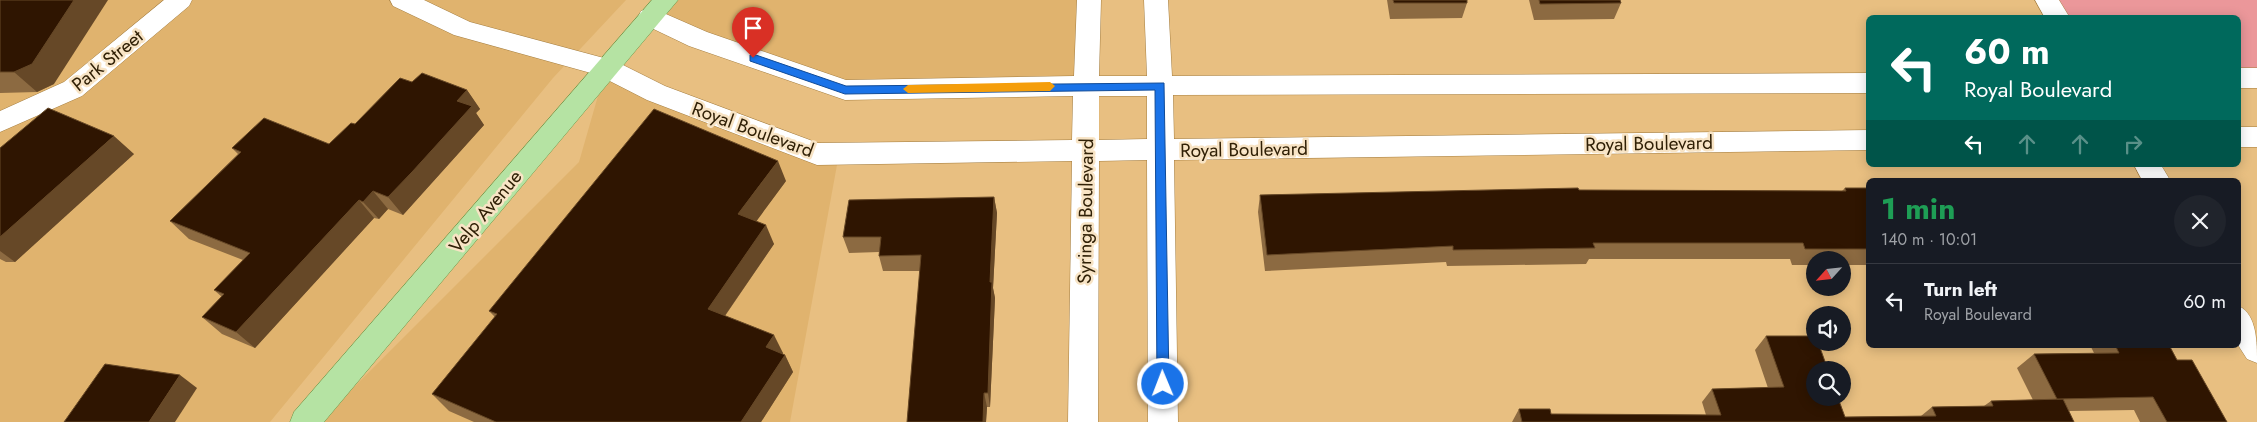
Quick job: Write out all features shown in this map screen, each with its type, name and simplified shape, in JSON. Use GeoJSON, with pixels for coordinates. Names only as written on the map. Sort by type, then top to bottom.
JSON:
{"type":"FeatureCollection","features":[{"type":"Feature","properties":{"kind":"main road","name":"Velp Avenue"},"geometry":{"type":"LineString","coordinates":[[305,422],[658,9]]}},
{"type":"Feature","properties":{"kind":"street","name":"Park Street"},"geometry":{"type":"LineString","coordinates":[[0,122],[73,89],[180,0]]}},
{"type":"Feature","properties":{"kind":"street","name":"Royal Boulevard"},"geometry":{"type":"LineString","coordinates":[[402,0],[463,29],[606,68],[656,93],[816,154],[1866,140]]}},
{"type":"Feature","properties":{"kind":"street","name":"Syringa Boulevard"},"geometry":{"type":"LineString","coordinates":[[1083,422],[1086,86],[1089,0]]}},
{"type":"Feature","properties":{"kind":"street"},"geometry":{"type":"LineString","coordinates":[[1156,0],[1160,86],[1164,422]]}},
{"type":"Feature","properties":{"kind":"street"},"geometry":{"type":"LineString","coordinates":[[2047,0],[2056,15]]}},
{"type":"Feature","properties":{"kind":"street"},"geometry":{"type":"LineString","coordinates":[[658,9],[698,39],[845,90],[1086,86],[1866,83]]}},
{"type":"Feature","properties":{"kind":"street"},"geometry":{"type":"LineString","coordinates":[[2241,78],[2257,78]]}},
{"type":"Feature","properties":{"kind":"street"},"geometry":{"type":"LineString","coordinates":[[2241,137],[2257,136]]}},
{"type":"Feature","properties":{"kind":"street"},"geometry":{"type":"LineString","coordinates":[[2148,167],[2155,178]]}},
{"type":"Feature","properties":{"kind":"street"},"geometry":{"type":"LineString","coordinates":[[2241,322],[2257,350]]}},
{"type":"Feature","properties":{"kind":"shaded area"},"geometry":{"type":"Polygon","coordinates":[[[0,0],[626,0],[553,78],[270,422],[0,422],[0,0]]]}},
{"type":"Feature","properties":{"kind":"shaded area"},"geometry":{"type":"Polygon","coordinates":[[[666,0],[1089,0],[1086,86],[845,90],[650,17],[666,0]]]}},
{"type":"Feature","properties":{"kind":"shaded area"},"geometry":{"type":"Polygon","coordinates":[[[2047,0],[2257,0],[2257,78],[2241,78],[2241,15],[2057,15],[2047,0]]]}},
{"type":"Feature","properties":{"kind":"shaded area"},"geometry":{"type":"Polygon","coordinates":[[[606,68],[839,154],[790,422],[319,422],[579,162],[606,68]]]}},
{"type":"Feature","properties":{"kind":"building"},"geometry":{"type":"Polygon","coordinates":[[[0,0],[74,0],[32,64],[14,72],[0,72],[0,0]]]}},
{"type":"Feature","properties":{"kind":"building"},"geometry":{"type":"Polygon","coordinates":[[[1393,0],[1467,0],[1467,3],[1394,3],[1393,0]]]}},
{"type":"Feature","properties":{"kind":"building"},"geometry":{"type":"Polygon","coordinates":[[[1539,0],[1620,0],[1621,3],[1540,4],[1539,0]]]}},
{"type":"Feature","properties":{"kind":"building"},"geometry":{"type":"Polygon","coordinates":[[[422,73],[467,90],[457,101],[472,106],[388,197],[373,191],[363,202],[359,200],[236,332],[202,317],[224,294],[214,290],[250,253],[170,221],[241,152],[232,148],[264,118],[329,144],[351,123],[355,124],[400,78],[412,82],[422,73]]]}},
{"type":"Feature","properties":{"kind":"building"},"geometry":{"type":"Polygon","coordinates":[[[48,108],[114,136],[0,237],[0,148],[48,108]]]}},
{"type":"Feature","properties":{"kind":"building"},"geometry":{"type":"Polygon","coordinates":[[[654,109],[778,161],[738,214],[766,225],[708,309],[774,335],[766,347],[785,355],[741,422],[496,422],[432,394],[497,314],[489,311],[654,109]]]}},
{"type":"Feature","properties":{"kind":"building"},"geometry":{"type":"Polygon","coordinates":[[[1578,188],[1579,190],[1846,191],[1845,188],[1866,188],[1866,249],[1805,249],[1803,243],[1593,243],[1595,248],[1453,250],[1453,246],[1267,255],[1260,195],[1578,188]]]}},
{"type":"Feature","properties":{"kind":"building"},"geometry":{"type":"Polygon","coordinates":[[[994,197],[988,393],[984,393],[983,422],[907,422],[921,255],[879,256],[881,237],[843,237],[849,200],[994,197]]]}},
{"type":"Feature","properties":{"kind":"building"},"geometry":{"type":"Polygon","coordinates":[[[1766,336],[1806,336],[1806,351],[1821,351],[1825,361],[1806,361],[1806,406],[1841,406],[1845,417],[1936,416],[1932,407],[1993,406],[1991,401],[2063,399],[2074,422],[1522,422],[1519,409],[1550,409],[1551,414],[1721,415],[1712,389],[1784,387],[1766,336]]]}},
{"type":"Feature","properties":{"kind":"building"},"geometry":{"type":"Polygon","coordinates":[[[2116,348],[2171,348],[2177,360],[2192,360],[2227,422],[2167,422],[2153,397],[2057,399],[2034,354],[2119,353],[2116,348]]]}},
{"type":"Feature","properties":{"kind":"building"},"geometry":{"type":"Polygon","coordinates":[[[105,364],[180,375],[149,422],[64,422],[105,364]]]}},
{"type":"Feature","properties":{"kind":"slow traffic"},"geometry":{"type":"LineString","coordinates":[[908,89],[1050,86]]}},
{"type":"Feature","properties":{"kind":"route"},"geometry":{"type":"LineString","coordinates":[[753,58],[845,90],[1160,86],[1163,384]]}}]}
